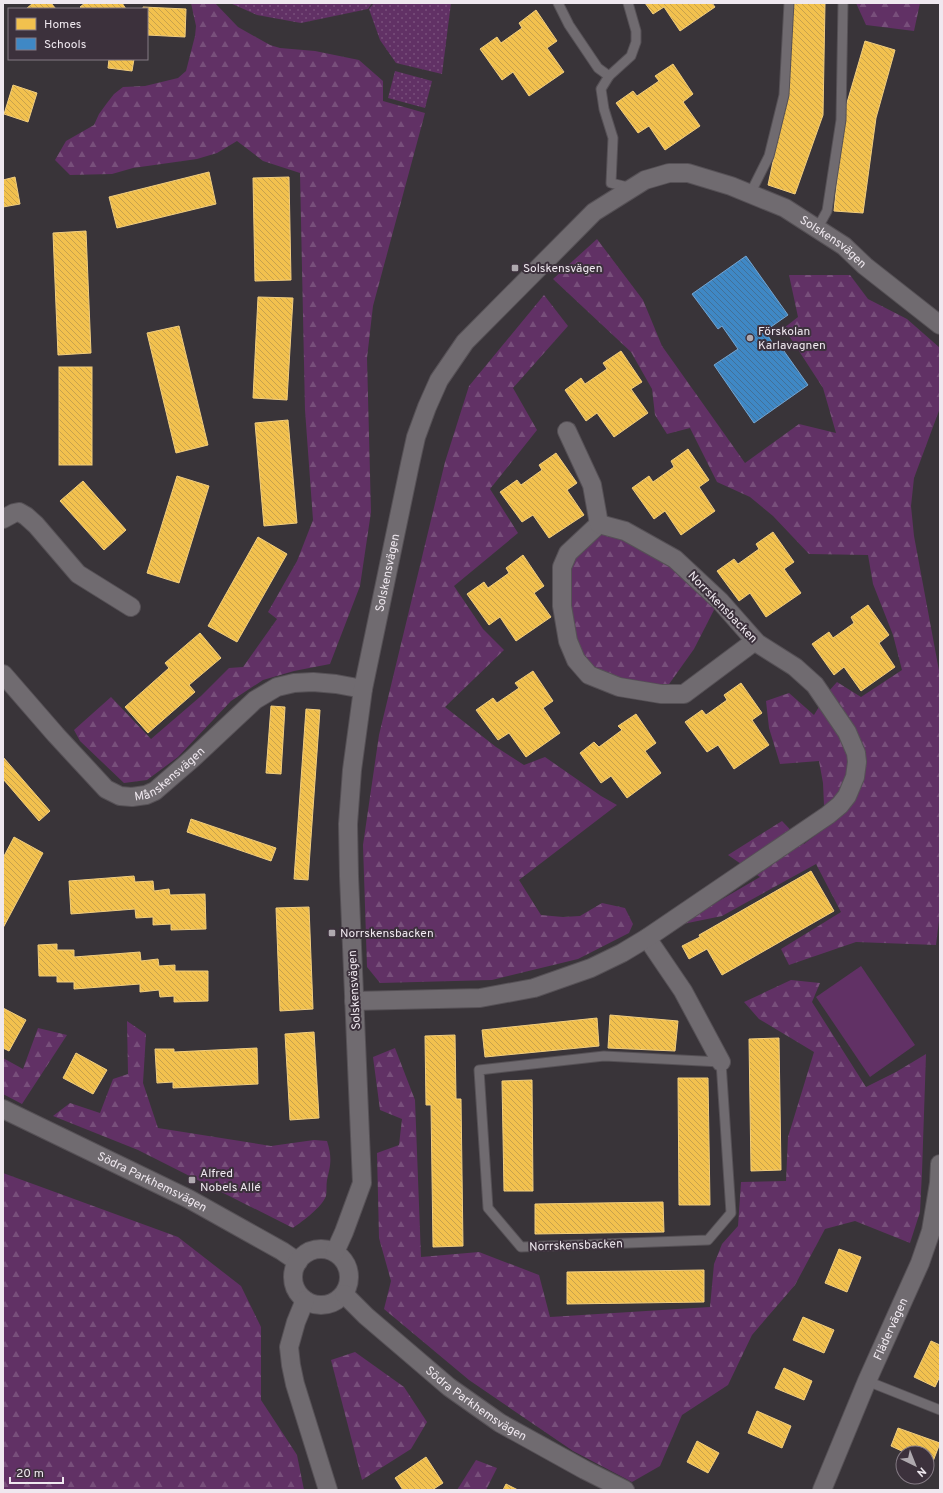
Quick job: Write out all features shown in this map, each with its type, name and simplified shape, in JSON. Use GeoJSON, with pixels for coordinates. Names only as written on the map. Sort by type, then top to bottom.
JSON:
{"type":"FeatureCollection","features":[{"type":"Feature","properties":{"kind":"street","name":"Solskensvägen"},"geometry":{"type":"LineString","coordinates":[[335,1252],[362,1183],[352,958],[348,824],[352,770],[363,689],[416,436],[427,406],[439,380],[465,342],[594,212],[645,180],[669,173],[688,173],[731,186],[785,208],[844,246],[865,266],[940,325]]}},
{"type":"Feature","properties":{"kind":"street"},"geometry":{"type":"LineString","coordinates":[[567,431],[592,485],[599,524],[568,553],[562,567],[562,606],[568,641],[576,660],[589,676],[619,687],[662,694],[684,694],[755,641]]}},
{"type":"Feature","properties":{"kind":"street"},"geometry":{"type":"LineString","coordinates":[[3,519],[19,512],[26,516],[36,525],[78,574],[131,607]]}},
{"type":"Feature","properties":{"kind":"street","name":"Norrskensbacken"},"geometry":{"type":"LineString","coordinates":[[354,1001],[480,998],[534,988],[591,968],[622,953],[647,938],[828,815],[840,805],[852,786],[856,772],[856,753],[847,732],[815,685],[794,667],[755,641],[720,601],[675,559],[625,531],[599,524]]}},
{"type":"Feature","properties":{"kind":"street","name":"Månskensvägen"},"geometry":{"type":"LineString","coordinates":[[3,674],[106,789],[120,796],[132,797],[146,795],[155,791],[192,759],[255,700],[277,687],[294,683],[313,682],[336,684],[363,689]]}},
{"type":"Feature","properties":{"kind":"street","name":"Norrskensbacken"},"geometry":{"type":"LineString","coordinates":[[647,938],[683,991],[721,1062]]}},
{"type":"Feature","properties":{"kind":"street","name":"Södra Parkhemsvägen"},"geometry":{"type":"LineString","coordinates":[[3,1108],[189,1200],[282,1250],[298,1262]]}},
{"type":"Feature","properties":{"kind":"street","name":"Flädervägen"},"geometry":{"type":"LineString","coordinates":[[822,1490],[867,1381],[920,1263],[931,1231],[940,1183],[940,1164]]}},
{"type":"Feature","properties":{"kind":"street"},"geometry":{"type":"LineString","coordinates":[[326,1249],[335,1252],[342,1258],[349,1271],[348,1285],[344,1294],[337,1300],[324,1305],[312,1304],[300,1295],[294,1281],[295,1268],[303,1256],[316,1250],[326,1249]]}},
{"type":"Feature","properties":{"kind":"street","name":"Södra Parkhemsvägen"},"geometry":{"type":"LineString","coordinates":[[344,1294],[366,1316],[449,1387],[500,1424],[625,1490]]}},
{"type":"Feature","properties":{"kind":"street"},"geometry":{"type":"LineString","coordinates":[[305,1300],[296,1322],[289,1347],[291,1365],[328,1490]]}},
{"type":"Feature","properties":{"kind":"lane"},"geometry":{"type":"LineString","coordinates":[[558,3],[569,25],[598,68],[609,76]]}},
{"type":"Feature","properties":{"kind":"lane"},"geometry":{"type":"LineString","coordinates":[[628,3],[636,31],[636,42],[631,56],[609,76],[601,90],[604,109],[613,138],[611,183],[632,188]]}},
{"type":"Feature","properties":{"kind":"lane"},"geometry":{"type":"LineString","coordinates":[[750,194],[769,156],[784,95],[788,3]]}},
{"type":"Feature","properties":{"kind":"lane"},"geometry":{"type":"LineString","coordinates":[[817,229],[827,211],[841,120],[843,3]]}},
{"type":"Feature","properties":{"kind":"lane","name":"Norrskensbacken"},"geometry":{"type":"LineString","coordinates":[[604,1056],[721,1062],[731,1213],[708,1240],[521,1247],[488,1208],[479,1070],[604,1056]]}},
{"type":"Feature","properties":{"kind":"lane"},"geometry":{"type":"LineString","coordinates":[[867,1381],[940,1410]]}},
{"type":"Feature","properties":{"kind":"green space"},"geometry":{"type":"Polygon","coordinates":[[[191,3],[215,3],[238,27],[270,45],[280,48],[315,51],[359,60],[383,81],[383,101],[425,113],[373,306],[367,358],[371,512],[360,586],[330,664],[294,671],[263,680],[231,701],[178,757],[147,780],[124,783],[80,741],[74,730],[111,697],[151,739],[201,696],[229,668],[243,667],[277,619],[268,612],[297,561],[313,520],[305,410],[300,173],[263,161],[237,141],[217,153],[197,159],[133,168],[112,174],[70,175],[55,160],[66,141],[94,125],[99,114],[107,103],[114,94],[123,87],[145,86],[178,78],[186,71],[196,26],[191,3]]]}},
{"type":"Feature","properties":{"kind":"green space"},"geometry":{"type":"Polygon","coordinates":[[[230,3],[372,3],[368,9],[301,23],[257,15],[230,3]]]}},
{"type":"Feature","properties":{"kind":"green space"},"geometry":{"type":"Polygon","coordinates":[[[374,3],[451,3],[442,74],[396,63],[380,40],[369,9],[374,3]]]}},
{"type":"Feature","properties":{"kind":"green space"},"geometry":{"type":"Polygon","coordinates":[[[856,3],[920,3],[914,31],[866,25],[856,3]]]}},
{"type":"Feature","properties":{"kind":"green space"},"geometry":{"type":"Polygon","coordinates":[[[395,71],[432,81],[425,108],[388,98],[395,71]]]}},
{"type":"Feature","properties":{"kind":"green space"},"geometry":{"type":"Polygon","coordinates":[[[597,239],[643,300],[662,346],[745,463],[799,424],[836,433],[823,388],[784,328],[798,317],[789,275],[850,275],[868,299],[907,319],[940,348],[940,408],[914,478],[911,506],[914,536],[940,676],[940,912],[936,945],[856,942],[789,965],[781,949],[841,912],[816,864],[722,916],[678,925],[760,877],[728,855],[782,821],[804,844],[825,828],[823,783],[819,761],[780,764],[769,728],[766,701],[789,693],[814,715],[828,692],[837,682],[861,697],[902,670],[893,635],[873,584],[868,555],[809,554],[773,516],[750,497],[717,482],[690,428],[667,434],[655,415],[652,389],[631,352],[553,279],[597,239]]]}},
{"type":"Feature","properties":{"kind":"green space"},"geometry":{"type":"Polygon","coordinates":[[[544,295],[568,326],[513,388],[537,430],[490,489],[518,533],[454,586],[483,629],[504,650],[445,707],[496,747],[524,765],[545,757],[601,796],[617,805],[519,880],[541,915],[563,917],[580,916],[602,903],[625,908],[633,924],[629,933],[578,959],[492,980],[380,983],[367,967],[363,845],[379,735],[445,462],[469,386],[544,295]]]}},
{"type":"Feature","properties":{"kind":"green space"},"geometry":{"type":"Polygon","coordinates":[[[607,533],[621,536],[677,564],[717,604],[694,649],[667,687],[624,683],[585,663],[573,642],[567,601],[571,558],[587,540],[607,533]]]}},
{"type":"Feature","properties":{"kind":"green space"},"geometry":{"type":"Polygon","coordinates":[[[861,966],[915,1045],[870,1077],[816,997],[861,966]]]}},
{"type":"Feature","properties":{"kind":"green space"},"geometry":{"type":"Polygon","coordinates":[[[791,980],[820,983],[812,1002],[866,1087],[896,1072],[926,1054],[920,1212],[910,1243],[855,1221],[825,1229],[795,1285],[752,1335],[728,1385],[682,1415],[660,1466],[632,1482],[573,1451],[469,1380],[384,1309],[391,1281],[379,1238],[377,1153],[399,1145],[402,1119],[380,1110],[373,1057],[395,1048],[415,1100],[421,1257],[479,1252],[539,1275],[550,1317],[710,1307],[714,1264],[722,1244],[738,1226],[741,1182],[786,1181],[788,1137],[814,1052],[759,1019],[744,1002],[791,980]]]}},
{"type":"Feature","properties":{"kind":"green space"},"geometry":{"type":"Polygon","coordinates":[[[127,1021],[146,1034],[143,1083],[158,1128],[271,1146],[314,1140],[327,1141],[330,1152],[330,1160],[326,1196],[321,1205],[293,1228],[138,1150],[53,1116],[70,1103],[100,1113],[113,1079],[128,1074],[127,1021]]]}},
{"type":"Feature","properties":{"kind":"green space"},"geometry":{"type":"Polygon","coordinates":[[[38,1028],[67,1035],[22,1104],[3,1094],[3,1058],[23,1069],[38,1028]]]}},
{"type":"Feature","properties":{"kind":"green space"},"geometry":{"type":"Polygon","coordinates":[[[3,1173],[178,1237],[241,1286],[261,1327],[261,1400],[297,1455],[304,1490],[3,1490],[3,1173]]]}},
{"type":"Feature","properties":{"kind":"green space"},"geometry":{"type":"Polygon","coordinates":[[[355,1352],[404,1387],[427,1422],[411,1449],[362,1480],[331,1360],[355,1352]]]}},
{"type":"Feature","properties":{"kind":"green space"},"geometry":{"type":"Polygon","coordinates":[[[476,1460],[497,1468],[486,1490],[457,1490],[476,1460]]]}},
{"type":"Feature","properties":{"kind":"building: Homes"},"geometry":{"type":"Polygon","coordinates":[[[33,3],[51,3],[55,8],[27,8],[33,3]]]}},
{"type":"Feature","properties":{"kind":"building: Homes"},"geometry":{"type":"Polygon","coordinates":[[[85,3],[122,3],[125,8],[81,8],[80,7],[85,3]]]}},
{"type":"Feature","properties":{"kind":"building: Homes"},"geometry":{"type":"Polygon","coordinates":[[[645,3],[712,3],[715,7],[680,31],[664,7],[653,14],[645,3]]]}},
{"type":"Feature","properties":{"kind":"building: Homes"},"geometry":{"type":"Polygon","coordinates":[[[794,3],[825,3],[823,115],[795,194],[768,185],[787,96],[794,3]]]}},
{"type":"Feature","properties":{"kind":"building: Homes"},"geometry":{"type":"Polygon","coordinates":[[[143,7],[186,9],[185,37],[148,35],[148,8],[143,7]]]}},
{"type":"Feature","properties":{"kind":"building: Homes"},"geometry":{"type":"Polygon","coordinates":[[[536,10],[557,41],[547,48],[564,72],[529,96],[513,72],[502,80],[480,49],[497,37],[501,43],[522,28],[519,23],[536,10]]]}},
{"type":"Feature","properties":{"kind":"building: Homes"},"geometry":{"type":"Polygon","coordinates":[[[865,41],[895,50],[876,118],[863,213],[834,211],[844,113],[865,41]]]}},
{"type":"Feature","properties":{"kind":"building: Homes"},"geometry":{"type":"Polygon","coordinates":[[[109,60],[134,60],[132,71],[108,68],[109,60]]]}},
{"type":"Feature","properties":{"kind":"building: Homes"},"geometry":{"type":"Polygon","coordinates":[[[673,64],[693,94],[683,102],[700,126],[665,150],[649,126],[638,133],[616,103],[633,91],[637,96],[659,81],[655,76],[673,64]]]}},
{"type":"Feature","properties":{"kind":"building: Homes"},"geometry":{"type":"Polygon","coordinates":[[[13,85],[37,93],[28,122],[4,114],[13,85]]]}},
{"type":"Feature","properties":{"kind":"building: Homes"},"geometry":{"type":"Polygon","coordinates":[[[209,172],[216,204],[117,228],[109,197],[209,172]]]}},
{"type":"Feature","properties":{"kind":"building: Homes"},"geometry":{"type":"Polygon","coordinates":[[[15,177],[20,204],[3,207],[3,180],[15,177]]]}},
{"type":"Feature","properties":{"kind":"building: Homes"},"geometry":{"type":"Polygon","coordinates":[[[289,177],[291,280],[255,281],[253,178],[289,177]]]}},
{"type":"Feature","properties":{"kind":"building: Homes"},"geometry":{"type":"Polygon","coordinates":[[[86,231],[91,353],[58,355],[53,233],[86,231]]]}},
{"type":"Feature","properties":{"kind":"building: Homes"},"geometry":{"type":"Polygon","coordinates":[[[258,297],[293,298],[287,400],[253,398],[258,297]]]}},
{"type":"Feature","properties":{"kind":"building: Homes"},"geometry":{"type":"Polygon","coordinates":[[[179,326],[208,445],[176,453],[147,333],[179,326]]]}},
{"type":"Feature","properties":{"kind":"building: Homes"},"geometry":{"type":"Polygon","coordinates":[[[621,351],[642,382],[631,389],[648,413],[614,437],[597,413],[586,421],[565,390],[581,378],[585,384],[607,369],[603,363],[621,351]]]}},
{"type":"Feature","properties":{"kind":"building: Homes"},"geometry":{"type":"Polygon","coordinates":[[[59,367],[92,367],[92,465],[59,465],[59,367]]]}},
{"type":"Feature","properties":{"kind":"building: Homes"},"geometry":{"type":"Polygon","coordinates":[[[288,420],[297,523],[264,526],[255,423],[288,420]]]}},
{"type":"Feature","properties":{"kind":"building: Homes"},"geometry":{"type":"Polygon","coordinates":[[[688,449],[709,480],[699,487],[715,511],[681,535],[665,511],[654,519],[632,488],[649,476],[653,482],[674,467],[671,461],[688,449]]]}},
{"type":"Feature","properties":{"kind":"building: Homes"},"geometry":{"type":"Polygon","coordinates":[[[556,453],[577,483],[567,490],[584,515],[549,538],[533,515],[522,522],[500,492],[517,480],[521,485],[542,470],[539,465],[556,453]]]}},
{"type":"Feature","properties":{"kind":"building: Homes"},"geometry":{"type":"Polygon","coordinates":[[[177,476],[209,486],[179,583],[147,573],[177,476]]]}},
{"type":"Feature","properties":{"kind":"building: Homes"},"geometry":{"type":"Polygon","coordinates":[[[83,481],[126,530],[104,550],[60,501],[83,481]]]}},
{"type":"Feature","properties":{"kind":"building: Homes"},"geometry":{"type":"Polygon","coordinates":[[[773,532],[794,562],[784,569],[801,593],[766,617],[750,593],[739,601],[717,571],[734,559],[738,564],[759,549],[756,544],[773,532]]]}},
{"type":"Feature","properties":{"kind":"building: Homes"},"geometry":{"type":"Polygon","coordinates":[[[258,537],[287,554],[237,642],[208,626],[258,537]]]}},
{"type":"Feature","properties":{"kind":"building: Homes"},"geometry":{"type":"Polygon","coordinates":[[[523,555],[544,586],[534,593],[551,617],[516,641],[500,617],[489,625],[467,594],[484,582],[488,588],[509,573],[506,568],[523,555]]]}},
{"type":"Feature","properties":{"kind":"building: Homes"},"geometry":{"type":"Polygon","coordinates":[[[868,605],[889,635],[879,643],[895,667],[861,691],[844,667],[834,675],[812,644],[829,632],[833,638],[854,623],[851,617],[868,605]]]}},
{"type":"Feature","properties":{"kind":"building: Homes"},"geometry":{"type":"Polygon","coordinates":[[[200,633],[221,658],[189,685],[195,692],[148,733],[125,707],[169,668],[165,663],[200,633]]]}},
{"type":"Feature","properties":{"kind":"building: Homes"},"geometry":{"type":"Polygon","coordinates":[[[533,671],[553,701],[543,708],[560,733],[526,757],[509,733],[498,740],[476,710],[493,698],[497,703],[519,688],[515,683],[533,671]]]}},
{"type":"Feature","properties":{"kind":"building: Homes"},"geometry":{"type":"Polygon","coordinates":[[[741,683],[762,713],[752,720],[769,745],[734,769],[718,745],[707,752],[685,722],[702,710],[706,715],[727,700],[724,695],[741,683]]]}},
{"type":"Feature","properties":{"kind":"building: Homes"},"geometry":{"type":"Polygon","coordinates":[[[271,706],[285,707],[281,774],[266,773],[271,706]]]}},
{"type":"Feature","properties":{"kind":"building: Homes"},"geometry":{"type":"Polygon","coordinates":[[[306,709],[320,710],[308,880],[294,879],[306,709]]]}},
{"type":"Feature","properties":{"kind":"building: Homes"},"geometry":{"type":"Polygon","coordinates":[[[636,714],[656,743],[645,751],[661,773],[627,798],[611,776],[601,783],[580,753],[594,742],[599,747],[622,730],[618,726],[636,714]]]}},
{"type":"Feature","properties":{"kind":"building: Homes"},"geometry":{"type":"Polygon","coordinates":[[[3,757],[50,811],[39,821],[3,779],[3,757]]]}},
{"type":"Feature","properties":{"kind":"building: Homes"},"geometry":{"type":"Polygon","coordinates":[[[191,819],[276,848],[271,861],[187,832],[191,819]]]}},
{"type":"Feature","properties":{"kind":"building: Homes"},"geometry":{"type":"Polygon","coordinates":[[[14,837],[43,853],[3,928],[3,858],[14,837]]]}},
{"type":"Feature","properties":{"kind":"building: Homes"},"geometry":{"type":"Polygon","coordinates":[[[811,871],[834,911],[722,975],[707,949],[689,959],[682,946],[700,937],[699,935],[811,871]]]}},
{"type":"Feature","properties":{"kind":"building: Homes"},"geometry":{"type":"Polygon","coordinates":[[[134,876],[135,882],[153,881],[154,891],[169,889],[170,895],[205,894],[206,929],[171,930],[171,924],[153,925],[153,917],[136,918],[135,909],[71,914],[69,881],[134,876]]]}},
{"type":"Feature","properties":{"kind":"building: Homes"},"geometry":{"type":"Polygon","coordinates":[[[309,907],[313,1009],[280,1011],[276,908],[309,907]]]}},
{"type":"Feature","properties":{"kind":"building: Homes"},"geometry":{"type":"Polygon","coordinates":[[[57,944],[57,950],[74,950],[74,957],[140,952],[141,961],[158,959],[159,966],[175,965],[175,971],[208,971],[208,1001],[174,1002],[174,996],[160,997],[159,990],[140,992],[140,984],[74,989],[74,982],[57,982],[57,976],[39,976],[38,945],[57,944]]]}},
{"type":"Feature","properties":{"kind":"building: Homes"},"geometry":{"type":"Polygon","coordinates":[[[3,1008],[26,1020],[9,1051],[3,1048],[3,1008]]]}},
{"type":"Feature","properties":{"kind":"building: Homes"},"geometry":{"type":"Polygon","coordinates":[[[610,1015],[678,1021],[675,1051],[608,1048],[610,1015]]]}},
{"type":"Feature","properties":{"kind":"building: Homes"},"geometry":{"type":"Polygon","coordinates":[[[597,1018],[599,1046],[485,1057],[482,1030],[597,1018]]]}},
{"type":"Feature","properties":{"kind":"building: Homes"},"geometry":{"type":"Polygon","coordinates":[[[314,1032],[319,1118],[290,1120],[285,1034],[314,1032]]]}},
{"type":"Feature","properties":{"kind":"building: Homes"},"geometry":{"type":"Polygon","coordinates":[[[455,1035],[456,1099],[461,1099],[463,1246],[433,1247],[431,1105],[426,1105],[425,1036],[455,1035]]]}},
{"type":"Feature","properties":{"kind":"building: Homes"},"geometry":{"type":"Polygon","coordinates":[[[779,1038],[781,1170],[751,1171],[749,1039],[779,1038]]]}},
{"type":"Feature","properties":{"kind":"building: Homes"},"geometry":{"type":"Polygon","coordinates":[[[257,1048],[258,1084],[173,1088],[173,1082],[157,1083],[155,1049],[174,1049],[174,1052],[257,1048]]]}},
{"type":"Feature","properties":{"kind":"building: Homes"},"geometry":{"type":"Polygon","coordinates":[[[76,1053],[107,1070],[93,1094],[63,1078],[76,1053]]]}},
{"type":"Feature","properties":{"kind":"building: Homes"},"geometry":{"type":"Polygon","coordinates":[[[678,1078],[708,1078],[710,1205],[679,1205],[678,1078]]]}},
{"type":"Feature","properties":{"kind":"building: Homes"},"geometry":{"type":"Polygon","coordinates":[[[532,1080],[533,1191],[504,1191],[502,1081],[532,1080]]]}},
{"type":"Feature","properties":{"kind":"building: Homes"},"geometry":{"type":"Polygon","coordinates":[[[663,1202],[664,1232],[535,1234],[535,1204],[663,1202]]]}},
{"type":"Feature","properties":{"kind":"building: Homes"},"geometry":{"type":"Polygon","coordinates":[[[839,1249],[861,1257],[847,1292],[825,1283],[839,1249]]]}},
{"type":"Feature","properties":{"kind":"building: Homes"},"geometry":{"type":"Polygon","coordinates":[[[704,1270],[704,1302],[567,1304],[567,1272],[704,1270]]]}},
{"type":"Feature","properties":{"kind":"building: Homes"},"geometry":{"type":"Polygon","coordinates":[[[803,1317],[834,1330],[824,1353],[793,1340],[803,1317]]]}},
{"type":"Feature","properties":{"kind":"building: Homes"},"geometry":{"type":"Polygon","coordinates":[[[931,1341],[940,1345],[940,1376],[935,1387],[914,1377],[931,1341]]]}},
{"type":"Feature","properties":{"kind":"building: Homes"},"geometry":{"type":"Polygon","coordinates":[[[784,1368],[812,1381],[804,1400],[775,1388],[784,1368]]]}},
{"type":"Feature","properties":{"kind":"building: Homes"},"geometry":{"type":"Polygon","coordinates":[[[757,1411],[791,1426],[782,1448],[748,1433],[757,1411]]]}},
{"type":"Feature","properties":{"kind":"building: Homes"},"geometry":{"type":"Polygon","coordinates":[[[898,1428],[940,1443],[935,1456],[935,1445],[895,1445],[895,1448],[891,1446],[898,1428]]]}},
{"type":"Feature","properties":{"kind":"building: Homes"},"geometry":{"type":"Polygon","coordinates":[[[697,1441],[719,1453],[708,1473],[687,1462],[697,1441]]]}},
{"type":"Feature","properties":{"kind":"building: Homes"},"geometry":{"type":"Polygon","coordinates":[[[426,1457],[443,1483],[432,1490],[403,1490],[395,1478],[426,1457]]]}},
{"type":"Feature","properties":{"kind":"building: Homes"},"geometry":{"type":"Polygon","coordinates":[[[506,1484],[518,1490],[503,1490],[506,1484]]]}},
{"type":"Feature","properties":{"kind":"building: Schools","name":"Förskolan Karlavagnen"},"geometry":{"type":"Polygon","coordinates":[[[746,256],[788,315],[765,331],[775,347],[779,344],[808,385],[754,423],[714,365],[738,349],[722,326],[718,329],[692,294],[746,256]]]}},
{"type":"Feature","properties":{"kind":"place","name":"Solskensvägen"},"geometry":{"type":"Point","coordinates":[515,268]}},
{"type":"Feature","properties":{"kind":"place","name":"Förskolan Karlavagnen"},"geometry":{"type":"Point","coordinates":[750,338]}},
{"type":"Feature","properties":{"kind":"place","name":"Norrskensbacken"},"geometry":{"type":"Point","coordinates":[332,933]}},
{"type":"Feature","properties":{"kind":"place","name":"Alfred Nobels Allé"},"geometry":{"type":"Point","coordinates":[192,1180]}}]}
